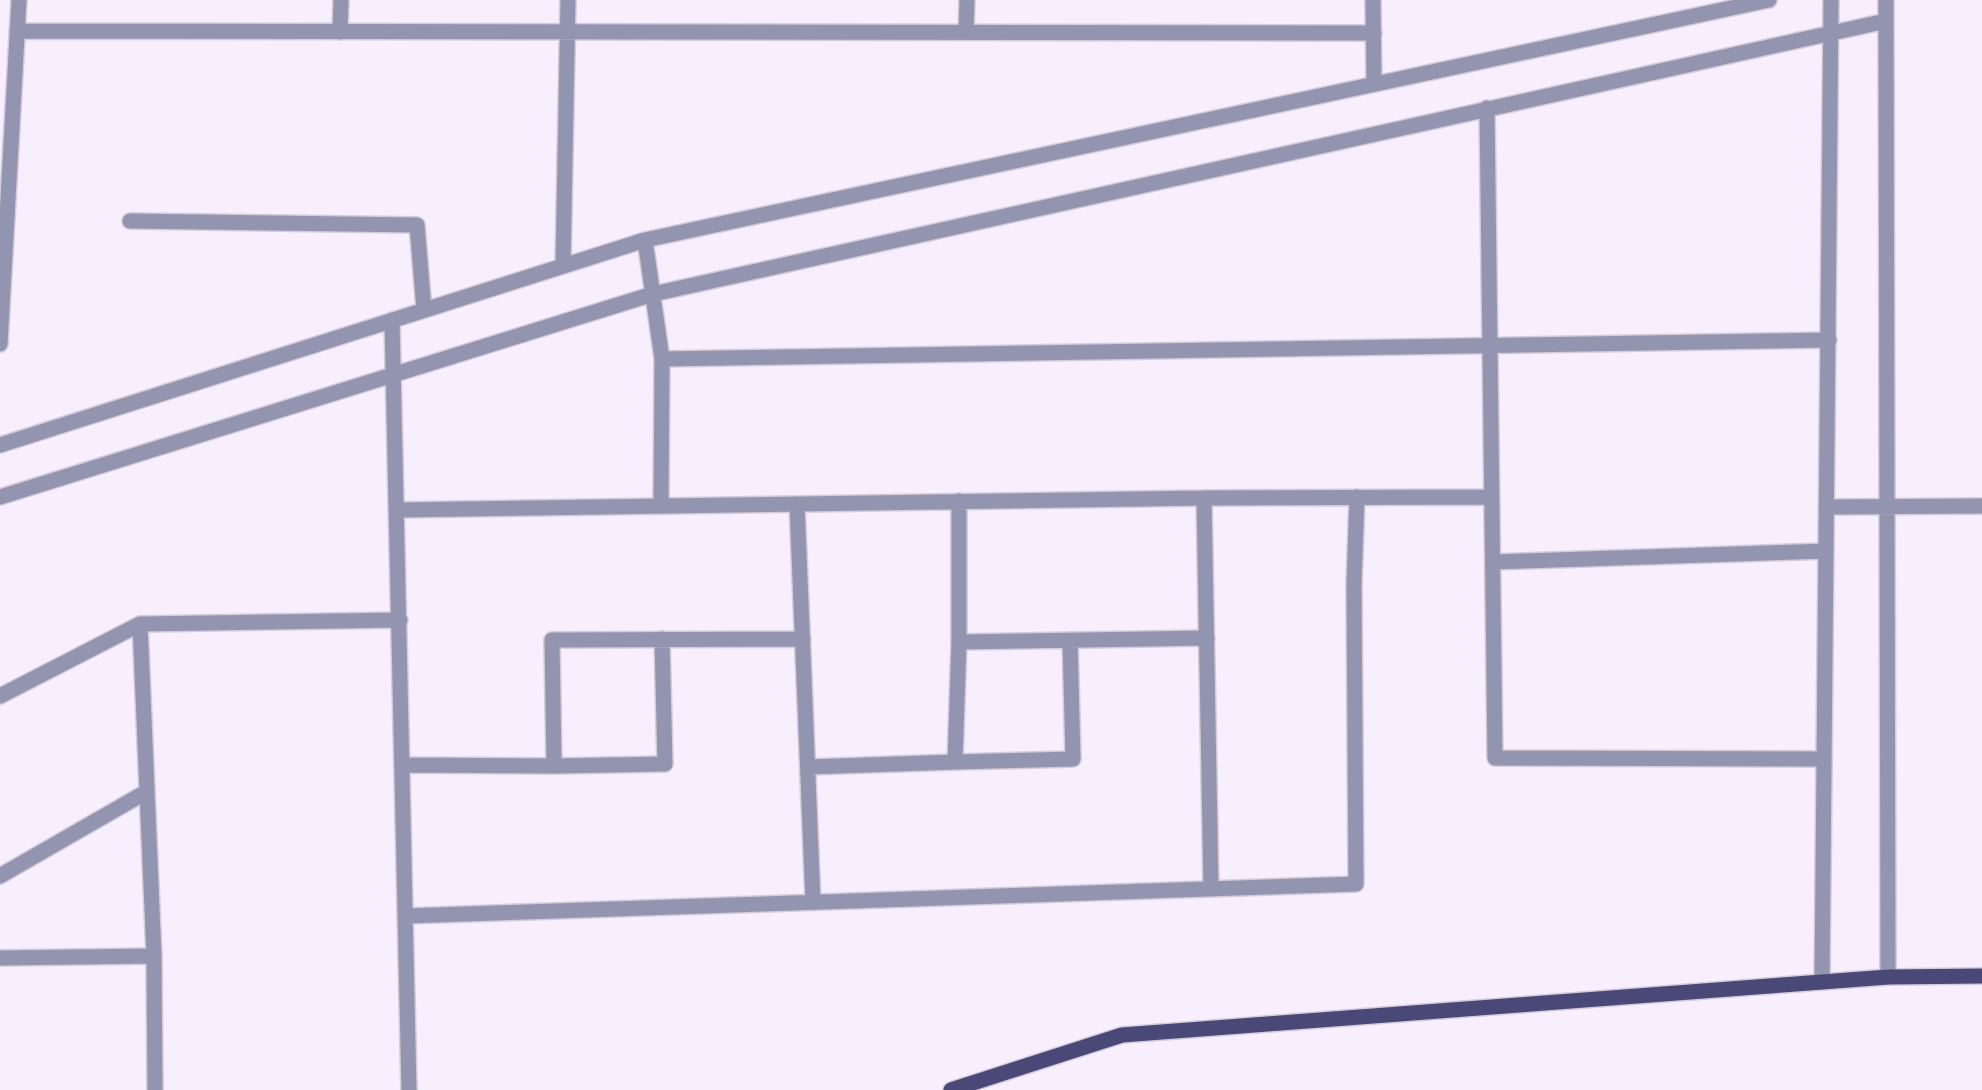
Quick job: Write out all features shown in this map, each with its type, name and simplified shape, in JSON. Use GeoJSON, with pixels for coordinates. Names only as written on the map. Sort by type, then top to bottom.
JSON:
{"type":"FeatureCollection","features":[{"type":"Feature","properties":{"kind":"main road"},"geometry":{"type":"LineString","coordinates":[[951,1090],[1122,1035],[1888,977],[1982,976]]}},
{"type":"Feature","properties":{"kind":"street"},"geometry":{"type":"LineString","coordinates":[[0,344],[19,0]]}},
{"type":"Feature","properties":{"kind":"street"},"geometry":{"type":"LineString","coordinates":[[340,32],[341,0]]}},
{"type":"Feature","properties":{"kind":"street"},"geometry":{"type":"LineString","coordinates":[[563,266],[568,0]]}},
{"type":"Feature","properties":{"kind":"street"},"geometry":{"type":"LineString","coordinates":[[966,32],[967,0]]}},
{"type":"Feature","properties":{"kind":"street"},"geometry":{"type":"LineString","coordinates":[[1373,0],[1374,84]]}},
{"type":"Feature","properties":{"kind":"street"},"geometry":{"type":"LineString","coordinates":[[0,445],[645,240],[1769,0]]}},
{"type":"Feature","properties":{"kind":"street"},"geometry":{"type":"LineString","coordinates":[[1822,982],[1831,0]]}},
{"type":"Feature","properties":{"kind":"street"},"geometry":{"type":"LineString","coordinates":[[1886,0],[1888,977]]}},
{"type":"Feature","properties":{"kind":"street"},"geometry":{"type":"LineString","coordinates":[[0,497],[653,294],[1886,21]]}},
{"type":"Feature","properties":{"kind":"street"},"geometry":{"type":"LineString","coordinates":[[17,31],[1374,33]]}},
{"type":"Feature","properties":{"kind":"street"},"geometry":{"type":"LineString","coordinates":[[1487,108],[1495,758],[1824,759]]}},
{"type":"Feature","properties":{"kind":"street"},"geometry":{"type":"LineString","coordinates":[[130,221],[417,225],[424,310]]}},
{"type":"Feature","properties":{"kind":"street"},"geometry":{"type":"LineString","coordinates":[[645,240],[662,359],[661,506]]}},
{"type":"Feature","properties":{"kind":"street"},"geometry":{"type":"LineString","coordinates":[[392,320],[409,1090]]}},
{"type":"Feature","properties":{"kind":"street"},"geometry":{"type":"LineString","coordinates":[[662,359],[1828,340]]}},
{"type":"Feature","properties":{"kind":"street"},"geometry":{"type":"LineString","coordinates":[[406,916],[1356,884],[1354,584],[1357,497]]}},
{"type":"Feature","properties":{"kind":"street"},"geometry":{"type":"LineString","coordinates":[[397,510],[1204,498],[1492,497]]}},
{"type":"Feature","properties":{"kind":"street"},"geometry":{"type":"LineString","coordinates":[[1204,498],[1211,889]]}},
{"type":"Feature","properties":{"kind":"street"},"geometry":{"type":"LineString","coordinates":[[955,762],[959,642],[959,501]]}},
{"type":"Feature","properties":{"kind":"street"},"geometry":{"type":"LineString","coordinates":[[797,504],[813,902]]}},
{"type":"Feature","properties":{"kind":"street"},"geometry":{"type":"LineString","coordinates":[[1827,507],[1982,506]]}},
{"type":"Feature","properties":{"kind":"street"},"geometry":{"type":"LineString","coordinates":[[1493,562],[1826,551]]}},
{"type":"Feature","properties":{"kind":"street"},"geometry":{"type":"LineString","coordinates":[[0,696],[140,624],[400,620]]}},
{"type":"Feature","properties":{"kind":"street"},"geometry":{"type":"LineString","coordinates":[[140,624],[154,956],[155,1090]]}},
{"type":"Feature","properties":{"kind":"street"},"geometry":{"type":"LineString","coordinates":[[959,642],[1207,638]]}},
{"type":"Feature","properties":{"kind":"street"},"geometry":{"type":"LineString","coordinates":[[402,765],[664,764],[662,639]]}},
{"type":"Feature","properties":{"kind":"street"},"geometry":{"type":"LineString","coordinates":[[554,766],[552,640],[803,639]]}},
{"type":"Feature","properties":{"kind":"street"},"geometry":{"type":"LineString","coordinates":[[807,767],[1073,759],[1070,640]]}},
{"type":"Feature","properties":{"kind":"street"},"geometry":{"type":"LineString","coordinates":[[0,876],[146,792]]}},
{"type":"Feature","properties":{"kind":"street"},"geometry":{"type":"LineString","coordinates":[[0,958],[154,956]]}}]}
